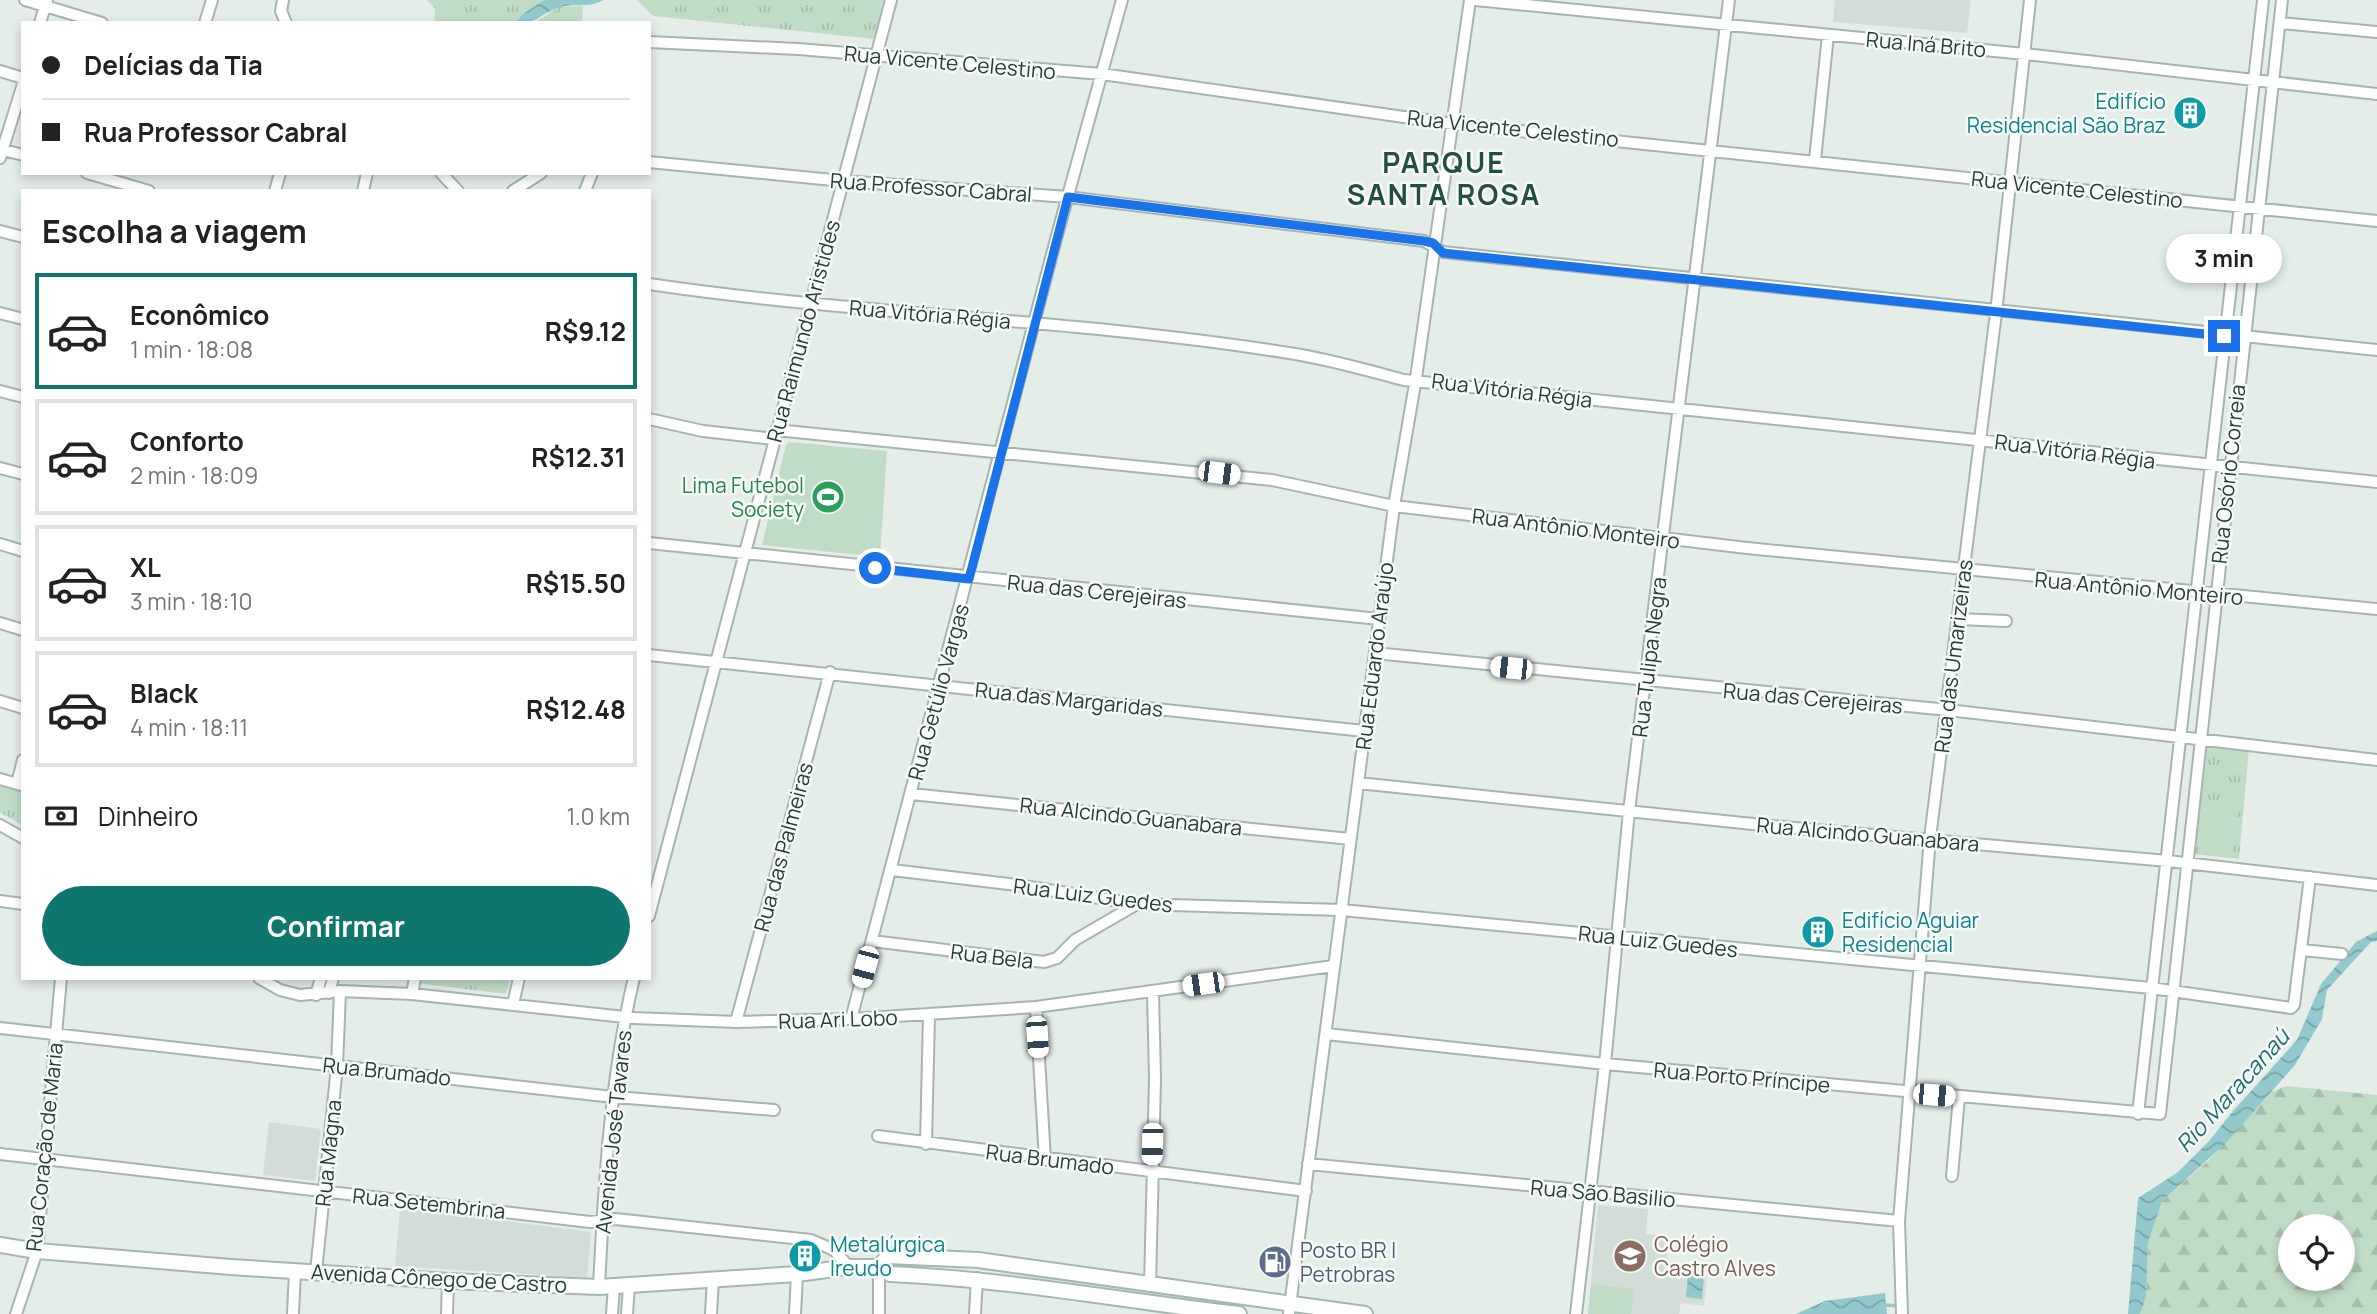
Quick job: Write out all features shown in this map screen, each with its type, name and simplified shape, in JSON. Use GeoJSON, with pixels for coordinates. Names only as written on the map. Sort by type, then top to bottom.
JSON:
{"type":"FeatureCollection","features":[{"type":"Feature","properties":{"kind":"main road","name":"Avenida Cônego de Castro"},"geometry":{"type":"LineString","coordinates":[[0,1245],[37,1251],[295,1271],[448,1281],[607,1286],[879,1267],[890,1273],[977,1278],[1128,1301],[1239,1314]]}},
{"type":"Feature","properties":{"kind":"main road","name":"Avenida Cônego de Castro"},"geometry":{"type":"LineString","coordinates":[[879,1267],[888,1256],[978,1260],[1290,1309],[1365,1314]]}},
{"type":"Feature","properties":{"kind":"main road"},"geometry":{"type":"LineString","coordinates":[[977,1278],[978,1260]]}},
{"type":"Feature","properties":{"kind":"main road"},"geometry":{"type":"LineString","coordinates":[[1128,1301],[1130,1283]]}},
{"type":"Feature","properties":{"kind":"street"},"geometry":{"type":"LineString","coordinates":[[25,0],[46,3],[96,21]]}},
{"type":"Feature","properties":{"kind":"street"},"geometry":{"type":"LineString","coordinates":[[206,21],[212,0]]}},
{"type":"Feature","properties":{"kind":"street"},"geometry":{"type":"LineString","coordinates":[[283,0],[281,11],[285,21]]}},
{"type":"Feature","properties":{"kind":"street","name":"Rua Raimundo Aristides"},"geometry":{"type":"LineString","coordinates":[[716,662],[891,0]]}},
{"type":"Feature","properties":{"kind":"street","name":"Rua Getúlio Vargas"},"geometry":{"type":"LineString","coordinates":[[851,1020],[1122,0]]}},
{"type":"Feature","properties":{"kind":"street","name":"Rua Iná Brito"},"geometry":{"type":"LineString","coordinates":[[1472,0],[2025,54],[2377,94]]}},
{"type":"Feature","properties":{"kind":"street","name":"Rua Eduardo Araújo"},"geometry":{"type":"LineString","coordinates":[[1290,1309],[1394,506],[1416,379],[1433,243],[1472,0]]}},
{"type":"Feature","properties":{"kind":"street","name":"Rua Tulipa Negra"},"geometry":{"type":"LineString","coordinates":[[1576,1314],[1605,1064],[1629,811],[1729,0]]}},
{"type":"Feature","properties":{"kind":"street","name":"Rua das Umarizeiras"},"geometry":{"type":"LineString","coordinates":[[1902,1314],[1899,1221],[1930,838],[1996,313],[2030,0]]}},
{"type":"Feature","properties":{"kind":"street","name":"Rua Osório Correia"},"geometry":{"type":"LineString","coordinates":[[2138,1114],[2168,861],[2178,738],[2263,0]]}},
{"type":"Feature","properties":{"kind":"street","name":"Rua Osório Correia"},"geometry":{"type":"LineString","coordinates":[[2159,1115],[2189,863],[2243,339],[2282,0]]}},
{"type":"Feature","properties":{"kind":"street"},"geometry":{"type":"LineString","coordinates":[[41,21],[46,3]]}},
{"type":"Feature","properties":{"kind":"street"},"geometry":{"type":"LineString","coordinates":[[2280,23],[2377,32]]}},
{"type":"Feature","properties":{"kind":"street"},"geometry":{"type":"LineString","coordinates":[[1815,160],[1828,35]]}},
{"type":"Feature","properties":{"kind":"street","name":"Rua Vicente Celestino"},"geometry":{"type":"LineString","coordinates":[[651,42],[1102,74],[1453,124],[2377,221]]}},
{"type":"Feature","properties":{"kind":"street"},"geometry":{"type":"LineString","coordinates":[[0,71],[21,77]]}},
{"type":"Feature","properties":{"kind":"street"},"geometry":{"type":"LineString","coordinates":[[21,90],[1,152],[21,155]]}},
{"type":"Feature","properties":{"kind":"street","name":"Rua Professor Cabral"},"geometry":{"type":"LineString","coordinates":[[651,162],[843,181],[1068,197],[1433,243],[1443,253],[2377,351]]}},
{"type":"Feature","properties":{"kind":"street"},"geometry":{"type":"LineString","coordinates":[[93,175],[142,189]]}},
{"type":"Feature","properties":{"kind":"street"},"geometry":{"type":"LineString","coordinates":[[443,175],[456,189]]}},
{"type":"Feature","properties":{"kind":"street"},"geometry":{"type":"LineString","coordinates":[[516,189],[538,175]]}},
{"type":"Feature","properties":{"kind":"street"},"geometry":{"type":"LineString","coordinates":[[0,231],[21,236]]}},
{"type":"Feature","properties":{"kind":"street","name":"Rua Vitória Régia"},"geometry":{"type":"LineString","coordinates":[[651,284],[812,305],[989,317],[1266,350],[1404,380],[1416,379],[2229,469],[2377,482]]}},
{"type":"Feature","properties":{"kind":"street"},"geometry":{"type":"LineString","coordinates":[[0,313],[21,319]]}},
{"type":"Feature","properties":{"kind":"street"},"geometry":{"type":"LineString","coordinates":[[0,391],[21,396]]}},
{"type":"Feature","properties":{"kind":"street","name":"Rua Antônio Monteiro"},"geometry":{"type":"LineString","coordinates":[[651,419],[703,431],[1001,450],[1272,480],[1394,506],[1664,538],[1962,571],[2377,609]]}},
{"type":"Feature","properties":{"kind":"street"},"geometry":{"type":"LineString","coordinates":[[0,468],[21,473]]}},
{"type":"Feature","properties":{"kind":"street","name":"Rua das Cerejeiras"},"geometry":{"type":"LineString","coordinates":[[651,543],[969,579],[1379,619]]}},
{"type":"Feature","properties":{"kind":"street"},"geometry":{"type":"LineString","coordinates":[[0,544],[21,550]]}},
{"type":"Feature","properties":{"kind":"street"},"geometry":{"type":"LineString","coordinates":[[1957,618],[2006,621]]}},
{"type":"Feature","properties":{"kind":"street"},"geometry":{"type":"LineString","coordinates":[[0,623],[21,629]]}},
{"type":"Feature","properties":{"kind":"street","name":"Rua das Cerejeiras"},"geometry":{"type":"LineString","coordinates":[[1375,653],[1948,710],[2377,760]]}},
{"type":"Feature","properties":{"kind":"street","name":"Rua das Margaridas"},"geometry":{"type":"LineString","coordinates":[[651,655],[1364,730]]}},
{"type":"Feature","properties":{"kind":"street"},"geometry":{"type":"LineString","coordinates":[[651,908],[716,662]]}},
{"type":"Feature","properties":{"kind":"street","name":"Rua das Palmeiras"},"geometry":{"type":"LineString","coordinates":[[736,1022],[830,672]]}},
{"type":"Feature","properties":{"kind":"street"},"geometry":{"type":"LineString","coordinates":[[0,701],[21,707]]}},
{"type":"Feature","properties":{"kind":"street"},"geometry":{"type":"LineString","coordinates":[[0,779],[20,785]]}},
{"type":"Feature","properties":{"kind":"street","name":"Rua Alcindo Guanabara"},"geometry":{"type":"LineString","coordinates":[[1358,783],[1772,827],[1930,838],[2189,863],[2377,885]]}},
{"type":"Feature","properties":{"kind":"street","name":"Rua Alcindo Guanabara"},"geometry":{"type":"LineString","coordinates":[[911,793],[1350,839]]}},
{"type":"Feature","properties":{"kind":"street"},"geometry":{"type":"LineString","coordinates":[[0,825],[21,837]]}},
{"type":"Feature","properties":{"kind":"street","name":"Rua Luiz Guedes"},"geometry":{"type":"LineString","coordinates":[[892,870],[1137,904],[1342,910],[1920,968],[2151,988],[2291,1008],[2294,1005],[2302,950],[2310,877]]}},
{"type":"Feature","properties":{"kind":"street"},"geometry":{"type":"LineString","coordinates":[[0,901],[21,904]]}},
{"type":"Feature","properties":{"kind":"street","name":"Rua Bela"},"geometry":{"type":"LineString","coordinates":[[872,941],[1044,962],[1057,958],[1075,940],[1137,904]]}},
{"type":"Feature","properties":{"kind":"street"},"geometry":{"type":"LineString","coordinates":[[2302,950],[2342,954]]}},
{"type":"Feature","properties":{"kind":"street","name":"Rua Ari Lobo"},"geometry":{"type":"LineString","coordinates":[[262,980],[280,990],[300,995],[335,992],[412,994],[625,1016],[736,1022],[851,1020],[1035,1007],[1334,966]]}},
{"type":"Feature","properties":{"kind":"street","name":"Rua Coração de Maria"},"geometry":{"type":"LineString","coordinates":[[16,1314],[37,1251],[61,980]]}},
{"type":"Feature","properties":{"kind":"street"},"geometry":{"type":"LineString","coordinates":[[316,995],[320,980]]}},
{"type":"Feature","properties":{"kind":"street","name":"Rua Magna"},"geometry":{"type":"LineString","coordinates":[[316,1272],[337,1066],[333,980]]}},
{"type":"Feature","properties":{"kind":"street"},"geometry":{"type":"LineString","coordinates":[[412,994],[415,980]]}},
{"type":"Feature","properties":{"kind":"street"},"geometry":{"type":"LineString","coordinates":[[513,1004],[519,980]]}},
{"type":"Feature","properties":{"kind":"street","name":"Avenida José Tavares"},"geometry":{"type":"LineString","coordinates":[[612,1314],[602,1221],[625,1016],[634,980]]}},
{"type":"Feature","properties":{"kind":"street"},"geometry":{"type":"LineString","coordinates":[[1150,1286],[1155,1079],[1153,992]]}},
{"type":"Feature","properties":{"kind":"street"},"geometry":{"type":"LineString","coordinates":[[1035,1007],[1045,1160]]}},
{"type":"Feature","properties":{"kind":"street"},"geometry":{"type":"LineString","coordinates":[[926,1144],[929,1015]]}},
{"type":"Feature","properties":{"kind":"street","name":"Rua Brumado"},"geometry":{"type":"LineString","coordinates":[[0,1028],[615,1097],[774,1110]]}},
{"type":"Feature","properties":{"kind":"street","name":"Rua Porto Príncipe"},"geometry":{"type":"LineString","coordinates":[[1326,1034],[1605,1064],[2159,1115]]}},
{"type":"Feature","properties":{"kind":"street"},"geometry":{"type":"LineString","coordinates":[[1952,1176],[1959,1097]]}},
{"type":"Feature","properties":{"kind":"street","name":"Rua Brumado"},"geometry":{"type":"LineString","coordinates":[[878,1136],[1045,1160],[1306,1191]]}},
{"type":"Feature","properties":{"kind":"street","name":"Rua Setembrina"},"geometry":{"type":"LineString","coordinates":[[0,1154],[324,1192],[811,1240],[834,1250],[849,1267]]}},
{"type":"Feature","properties":{"kind":"street","name":"Rua São Basilio"},"geometry":{"type":"LineString","coordinates":[[1308,1164],[1899,1221]]}},
{"type":"Feature","properties":{"kind":"street"},"geometry":{"type":"LineString","coordinates":[[879,1267],[879,1314]]}},
{"type":"Feature","properties":{"kind":"street"},"geometry":{"type":"LineString","coordinates":[[293,1314],[295,1271]]}},
{"type":"Feature","properties":{"kind":"street"},"geometry":{"type":"LineString","coordinates":[[795,1314],[797,1274]]}},
{"type":"Feature","properties":{"kind":"street"},"geometry":{"type":"LineString","coordinates":[[975,1314],[977,1278]]}},
{"type":"Feature","properties":{"kind":"street"},"geometry":{"type":"LineString","coordinates":[[711,1314],[713,1279]]}},
{"type":"Feature","properties":{"kind":"street"},"geometry":{"type":"LineString","coordinates":[[447,1314],[448,1281]]}},
{"type":"Feature","properties":{"kind":"street"},"geometry":{"type":"LineString","coordinates":[[627,1314],[629,1286]]}},
{"type":"Feature","properties":{"kind":"shaded area"},"geometry":{"type":"Polygon","coordinates":[[[1835,0],[1971,0],[1967,33],[1833,22],[1835,0]]]}},
{"type":"Feature","properties":{"kind":"shaded area"},"geometry":{"type":"Polygon","coordinates":[[[269,1122],[321,1129],[315,1181],[263,1175],[269,1122]]]}},
{"type":"Feature","properties":{"kind":"shaded area","name":"Colégio Castro Alves"},"geometry":{"type":"Polygon","coordinates":[[[1598,1205],[1648,1209],[1646,1234],[1669,1236],[1666,1265],[1708,1270],[1704,1306],[1681,1303],[1679,1314],[1588,1314],[1598,1205]]]}},
{"type":"Feature","properties":{"kind":"shaded area"},"geometry":{"type":"Polygon","coordinates":[[[400,1207],[591,1232],[587,1278],[395,1266],[400,1207]]]}},
{"type":"Feature","properties":{"kind":"green space"},"geometry":{"type":"Polygon","coordinates":[[[427,0],[544,0],[517,21],[434,21],[435,9],[427,0]]]}},
{"type":"Feature","properties":{"kind":"green space"},"geometry":{"type":"Polygon","coordinates":[[[637,0],[883,0],[875,39],[653,16],[637,0]]]}},
{"type":"Feature","properties":{"kind":"green space"},"geometry":{"type":"Polygon","coordinates":[[[583,6],[582,20],[537,21],[559,7],[583,6]]]}},
{"type":"Feature","properties":{"kind":"green space","name":"Lima Futebol Society"},"geometry":{"type":"Polygon","coordinates":[[[789,442],[887,451],[880,557],[762,545],[786,445],[789,442]]]}},
{"type":"Feature","properties":{"kind":"green space"},"geometry":{"type":"Polygon","coordinates":[[[2204,742],[2249,749],[2239,859],[2193,854],[2204,742]]]}},
{"type":"Feature","properties":{"kind":"green space"},"geometry":{"type":"Polygon","coordinates":[[[0,786],[21,791],[21,825],[0,812],[0,786]]]}},
{"type":"Feature","properties":{"kind":"green space"},"geometry":{"type":"Polygon","coordinates":[[[2206,803],[2237,807],[2232,852],[2201,849],[2206,803]]]}},
{"type":"Feature","properties":{"kind":"green space"},"geometry":{"type":"Polygon","coordinates":[[[418,980],[510,980],[506,994],[417,983],[418,980]]]}},
{"type":"Feature","properties":{"kind":"green space"},"geometry":{"type":"Polygon","coordinates":[[[2286,1086],[2377,1095],[2377,1314],[2140,1314],[2146,1297],[2148,1243],[2162,1201],[2209,1160],[2272,1092],[2286,1086]]]}},
{"type":"Feature","properties":{"kind":"green space"},"geometry":{"type":"Polygon","coordinates":[[[1591,1284],[1634,1289],[1631,1314],[1588,1314],[1591,1284]]]}},
{"type":"Feature","properties":{"kind":"water"},"geometry":{"type":"Polygon","coordinates":[[[544,0],[603,0],[592,4],[564,6],[534,20],[517,21],[544,0]]]}},
{"type":"Feature","properties":{"kind":"water"},"geometry":{"type":"Polygon","coordinates":[[[2377,931],[2377,941],[2371,942],[2327,990],[2322,1019],[2295,1065],[2226,1143],[2162,1201],[2148,1243],[2146,1297],[2140,1314],[2128,1314],[2138,1198],[2178,1172],[2209,1141],[2297,1040],[2321,984],[2356,942],[2377,931]]]}},
{"type":"Feature","properties":{"kind":"water"},"geometry":{"type":"Polygon","coordinates":[[[1688,1273],[1704,1275],[1702,1299],[1686,1297],[1688,1273]]]}},
{"type":"Feature","properties":{"kind":"water"},"geometry":{"type":"Polygon","coordinates":[[[1885,1293],[1887,1314],[1796,1314],[1825,1301],[1885,1293]]]}},
{"type":"Feature","properties":{"kind":"waterway","name":"Rio Maracanaú"},"geometry":{"type":"LineString","coordinates":[[1884,1305],[1901,1306]]}},
{"type":"Feature","properties":{"kind":"place","name":"Edifício Residencial São Braz"},"geometry":{"type":"Point","coordinates":[2190,113]}},
{"type":"Feature","properties":{"kind":"place","name":"Lima Futebol Society"},"geometry":{"type":"Point","coordinates":[828,497]}},
{"type":"Feature","properties":{"kind":"place","name":"Edifício Aguiar Residencial"},"geometry":{"type":"Point","coordinates":[1818,932]}},
{"type":"Feature","properties":{"kind":"place","name":"Metalúrgica Ireudo"},"geometry":{"type":"Point","coordinates":[805,1256]}},
{"type":"Feature","properties":{"kind":"place","name":"Colégio Castro Alves"},"geometry":{"type":"Point","coordinates":[1630,1256]}},
{"type":"Feature","properties":{"kind":"place","name":"Posto BR | Petrobras"},"geometry":{"type":"Point","coordinates":[1275,1262]}},
{"type":"Feature","properties":{"kind":"district","name":"PARQUE SANTA ROSA"},"geometry":{"type":"Point","coordinates":[1444,178]}},
{"type":"Feature","properties":{"kind":"route"},"geometry":{"type":"LineString","coordinates":[[875,568],[969,579],[1068,197],[1424,241],[1433,243],[1443,253],[2224,336]]}}]}
